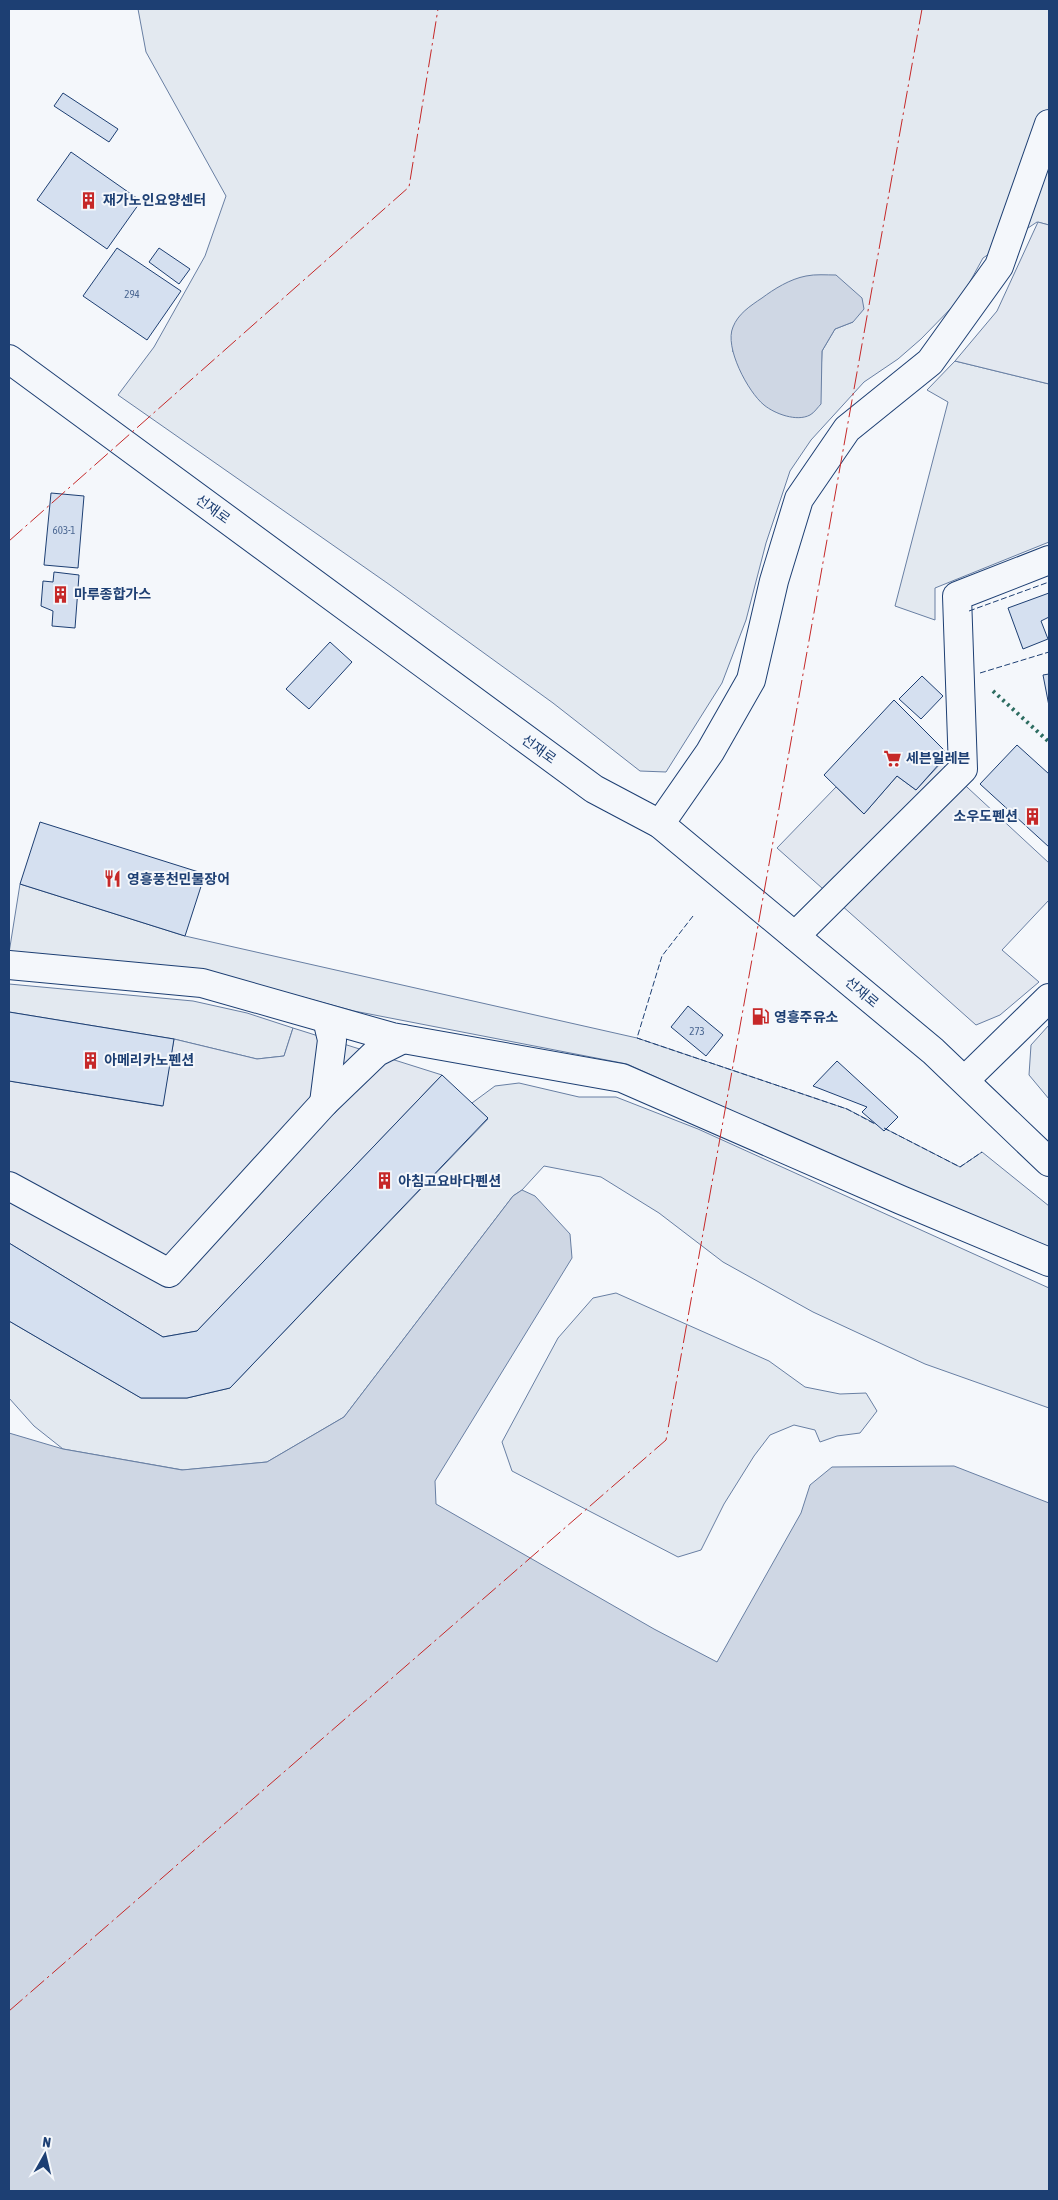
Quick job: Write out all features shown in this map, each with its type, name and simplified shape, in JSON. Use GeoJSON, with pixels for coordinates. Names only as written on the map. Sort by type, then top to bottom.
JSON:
{"type":"FeatureCollection","features":[{"type":"Feature","properties":{"kind":"street"},"geometry":{"type":"LineString","coordinates":[[660,824],[710,752],[751,680],[774,582],[799,499],[847,430],[930,362],[999,266],[1049,124]]}},
{"type":"Feature","properties":{"kind":"street","name":"선재로"},"geometry":{"type":"LineString","coordinates":[[9,359],[594,789],[660,824],[933,1051],[1049,1162]]}},
{"type":"Feature","properties":{"kind":"street"},"geometry":{"type":"LineString","coordinates":[[794,936],[964,769],[957,596],[1049,560]]}},
{"type":"Feature","properties":{"kind":"street"},"geometry":{"type":"LineString","coordinates":[[9,964],[202,983],[403,1039],[622,1078],[901,1200],[1049,1262]]}},
{"type":"Feature","properties":{"kind":"street"},"geometry":{"type":"LineString","coordinates":[[964,1080],[1049,998]]}},
{"type":"Feature","properties":{"kind":"street"},"geometry":{"type":"LineString","coordinates":[[324,1103],[332,1040],[327,1019]]}},
{"type":"Feature","properties":{"kind":"street"},"geometry":{"type":"LineString","coordinates":[[9,1186],[169,1272],[324,1103],[377,1052],[403,1039]]}},
{"type":"Feature","properties":{"kind":"shaded area"},"geometry":{"type":"Polygon","coordinates":[[[138,9],[1049,9],[1049,225],[1037,222],[983,258],[961,298],[921,339],[898,359],[864,382],[811,440],[790,471],[766,543],[746,620],[722,683],[666,772],[640,771],[553,703],[390,585],[118,395],[154,347],[205,256],[226,196],[146,52],[138,9]],[[853,322],[732,351],[821,374],[822,351],[835,329],[853,322]]]}},
{"type":"Feature","properties":{"kind":"shaded area"},"geometry":{"type":"Polygon","coordinates":[[[1038,222],[1049,225],[1049,384],[955,361],[997,311],[1038,222]]]}},
{"type":"Feature","properties":{"kind":"shaded area"},"geometry":{"type":"Polygon","coordinates":[[[836,275],[862,298],[864,309],[853,322],[835,329],[822,351],[821,404],[805,417],[799,418],[780,414],[764,405],[758,399],[739,369],[732,346],[731,336],[733,327],[738,318],[753,304],[794,279],[806,276],[836,275]]]}},
{"type":"Feature","properties":{"kind":"shaded area"},"geometry":{"type":"Polygon","coordinates":[[[955,361],[1049,384],[1049,542],[935,588],[935,620],[895,606],[948,402],[927,390],[955,361]]]}},
{"type":"Feature","properties":{"kind":"shaded area"},"geometry":{"type":"Polygon","coordinates":[[[941,763],[1049,863],[1049,900],[1002,950],[1039,982],[1000,1015],[976,1025],[777,848],[836,787],[864,814],[897,776],[916,790],[941,763]]]}},
{"type":"Feature","properties":{"kind":"shaded area"},"geometry":{"type":"Polygon","coordinates":[[[20,884],[185,936],[637,1038],[847,1109],[960,1167],[982,1152],[1049,1206],[1049,1253],[627,1064],[354,1011],[206,971],[9,953],[20,884]]]}},
{"type":"Feature","properties":{"kind":"shaded area"},"geometry":{"type":"Polygon","coordinates":[[[9,984],[193,1001],[247,1013],[293,1028],[284,1056],[257,1059],[174,1039],[9,1012],[9,984]]]}},
{"type":"Feature","properties":{"kind":"shaded area"},"geometry":{"type":"Polygon","coordinates":[[[1049,1025],[1049,1099],[1029,1075],[1031,1045],[1049,1025]]]}},
{"type":"Feature","properties":{"kind":"shaded area"},"geometry":{"type":"Polygon","coordinates":[[[293,1028],[442,1075],[197,1331],[163,1337],[9,1243],[9,1081],[162,1106],[174,1039],[257,1059],[284,1056],[293,1028]]]}},
{"type":"Feature","properties":{"kind":"shaded area"},"geometry":{"type":"Polygon","coordinates":[[[519,1083],[579,1097],[616,1097],[698,1129],[1049,1288],[1049,1408],[925,1364],[813,1312],[723,1262],[659,1213],[601,1177],[544,1166],[522,1190],[513,1196],[344,1417],[267,1462],[183,1470],[63,1449],[34,1426],[9,1398],[9,1321],[141,1398],[187,1398],[230,1388],[488,1119],[472,1103],[495,1086],[519,1083]]]}},
{"type":"Feature","properties":{"kind":"shaded area"},"geometry":{"type":"Polygon","coordinates":[[[522,1190],[535,1196],[570,1234],[572,1258],[435,1481],[436,1504],[654,1629],[717,1662],[801,1513],[810,1485],[832,1467],[954,1466],[1049,1503],[1049,2191],[9,2191],[9,1433],[63,1449],[182,1470],[267,1462],[344,1417],[513,1196],[522,1190]]]}},
{"type":"Feature","properties":{"kind":"shaded area"},"geometry":{"type":"Polygon","coordinates":[[[616,1293],[769,1361],[805,1387],[840,1394],[866,1393],[877,1411],[860,1433],[837,1436],[820,1442],[815,1430],[794,1425],[770,1435],[754,1456],[724,1504],[701,1550],[678,1557],[512,1471],[502,1442],[558,1338],[593,1298],[616,1293]]]}},
{"type":"Feature","properties":{"kind":"building"},"geometry":{"type":"Polygon","coordinates":[[[63,93],[118,129],[109,142],[54,106],[63,93]]]}},
{"type":"Feature","properties":{"kind":"building","name":"재가노인요양센터"},"geometry":{"type":"Polygon","coordinates":[[[71,152],[141,201],[107,249],[37,200],[71,152]]]}},
{"type":"Feature","properties":{"kind":"building"},"geometry":{"type":"Polygon","coordinates":[[[117,248],[181,291],[147,340],[83,296],[117,248]]]}},
{"type":"Feature","properties":{"kind":"building"},"geometry":{"type":"Polygon","coordinates":[[[159,248],[190,269],[179,284],[149,262],[159,248]]]}},
{"type":"Feature","properties":{"kind":"building"},"geometry":{"type":"Polygon","coordinates":[[[51,493],[84,496],[78,568],[44,565],[51,493]]]}},
{"type":"Feature","properties":{"kind":"building","name":"마루종합가스"},"geometry":{"type":"Polygon","coordinates":[[[54,572],[79,575],[75,628],[52,626],[53,611],[41,606],[43,581],[53,582],[54,572]]]}},
{"type":"Feature","properties":{"kind":"building"},"geometry":{"type":"Polygon","coordinates":[[[1049,593],[1049,617],[1041,621],[1048,639],[1023,649],[1008,608],[1049,593]]]}},
{"type":"Feature","properties":{"kind":"building"},"geometry":{"type":"Polygon","coordinates":[[[330,642],[352,662],[309,709],[286,689],[330,642]]]}},
{"type":"Feature","properties":{"kind":"building"},"geometry":{"type":"Polygon","coordinates":[[[1049,674],[1049,706],[1043,675],[1049,674]]]}},
{"type":"Feature","properties":{"kind":"building"},"geometry":{"type":"Polygon","coordinates":[[[922,676],[943,696],[921,719],[899,699],[922,676]]]}},
{"type":"Feature","properties":{"kind":"building","name":"세븐일레븐"},"geometry":{"type":"Polygon","coordinates":[[[894,700],[948,754],[916,790],[897,776],[864,814],[824,775],[894,700]]]}},
{"type":"Feature","properties":{"kind":"building","name":"소우도펜션"},"geometry":{"type":"Polygon","coordinates":[[[1017,745],[1049,774],[1049,847],[980,784],[1017,745]]]}},
{"type":"Feature","properties":{"kind":"building","name":"영흥풍천민물장어"},"geometry":{"type":"Polygon","coordinates":[[[40,822],[205,874],[185,936],[20,884],[40,822]]]}},
{"type":"Feature","properties":{"kind":"building"},"geometry":{"type":"Polygon","coordinates":[[[688,1006],[723,1035],[706,1056],[671,1027],[688,1006]]]}},
{"type":"Feature","properties":{"kind":"building","name":"아메리카노펜션"},"geometry":{"type":"Polygon","coordinates":[[[9,1012],[174,1039],[163,1106],[9,1081],[9,1012]]]}},
{"type":"Feature","properties":{"kind":"building"},"geometry":{"type":"Polygon","coordinates":[[[837,1061],[898,1117],[884,1131],[862,1112],[867,1107],[813,1086],[837,1061]]]}},
{"type":"Feature","properties":{"kind":"building","name":"아침고요바다펜션"},"geometry":{"type":"Polygon","coordinates":[[[442,1075],[488,1118],[230,1388],[187,1398],[141,1398],[9,1321],[9,1243],[163,1337],[197,1331],[442,1075]]]}},
{"type":"Feature","properties":{"kind":"hedge"},"geometry":{"type":"LineString","coordinates":[[993,691],[1049,742]]}},
{"type":"Feature","properties":{"kind":"fence"},"geometry":{"type":"LineString","coordinates":[[969,611],[1049,582]]}},
{"type":"Feature","properties":{"kind":"fence"},"geometry":{"type":"LineString","coordinates":[[980,673],[1049,652]]}},
{"type":"Feature","properties":{"kind":"fence"},"geometry":{"type":"LineString","coordinates":[[693,916],[662,956],[637,1038],[847,1109],[875,1124]]}},
{"type":"Feature","properties":{"kind":"fence"},"geometry":{"type":"LineString","coordinates":[[884,1128],[960,1167],[982,1152]]}},
{"type":"Feature","properties":{"kind":"power"},"geometry":{"type":"LineString","coordinates":[[9,541],[409,187],[438,9]]}},
{"type":"Feature","properties":{"kind":"power"},"geometry":{"type":"LineString","coordinates":[[9,2011],[666,1440],[922,9]]}},
{"type":"Feature","properties":{"kind":"place","name":"재가노인요양센터"},"geometry":{"type":"Point","coordinates":[89,200]}},
{"type":"Feature","properties":{"kind":"place","name":"마루종합가스"},"geometry":{"type":"Point","coordinates":[60,594]}},
{"type":"Feature","properties":{"kind":"place","name":"세븐일레븐"},"geometry":{"type":"Point","coordinates":[892,758]}},
{"type":"Feature","properties":{"kind":"place","name":"소우도펜션"},"geometry":{"type":"Point","coordinates":[1032,816]}},
{"type":"Feature","properties":{"kind":"place","name":"영흥풍천민물장어"},"geometry":{"type":"Point","coordinates":[113,879]}},
{"type":"Feature","properties":{"kind":"place","name":"영흥주유소"},"geometry":{"type":"Point","coordinates":[760,1017]}},
{"type":"Feature","properties":{"kind":"place","name":"아메리카노펜션"},"geometry":{"type":"Point","coordinates":[90,1060]}},
{"type":"Feature","properties":{"kind":"place","name":"아침고요바다펜션"},"geometry":{"type":"Point","coordinates":[384,1181]}}]}
